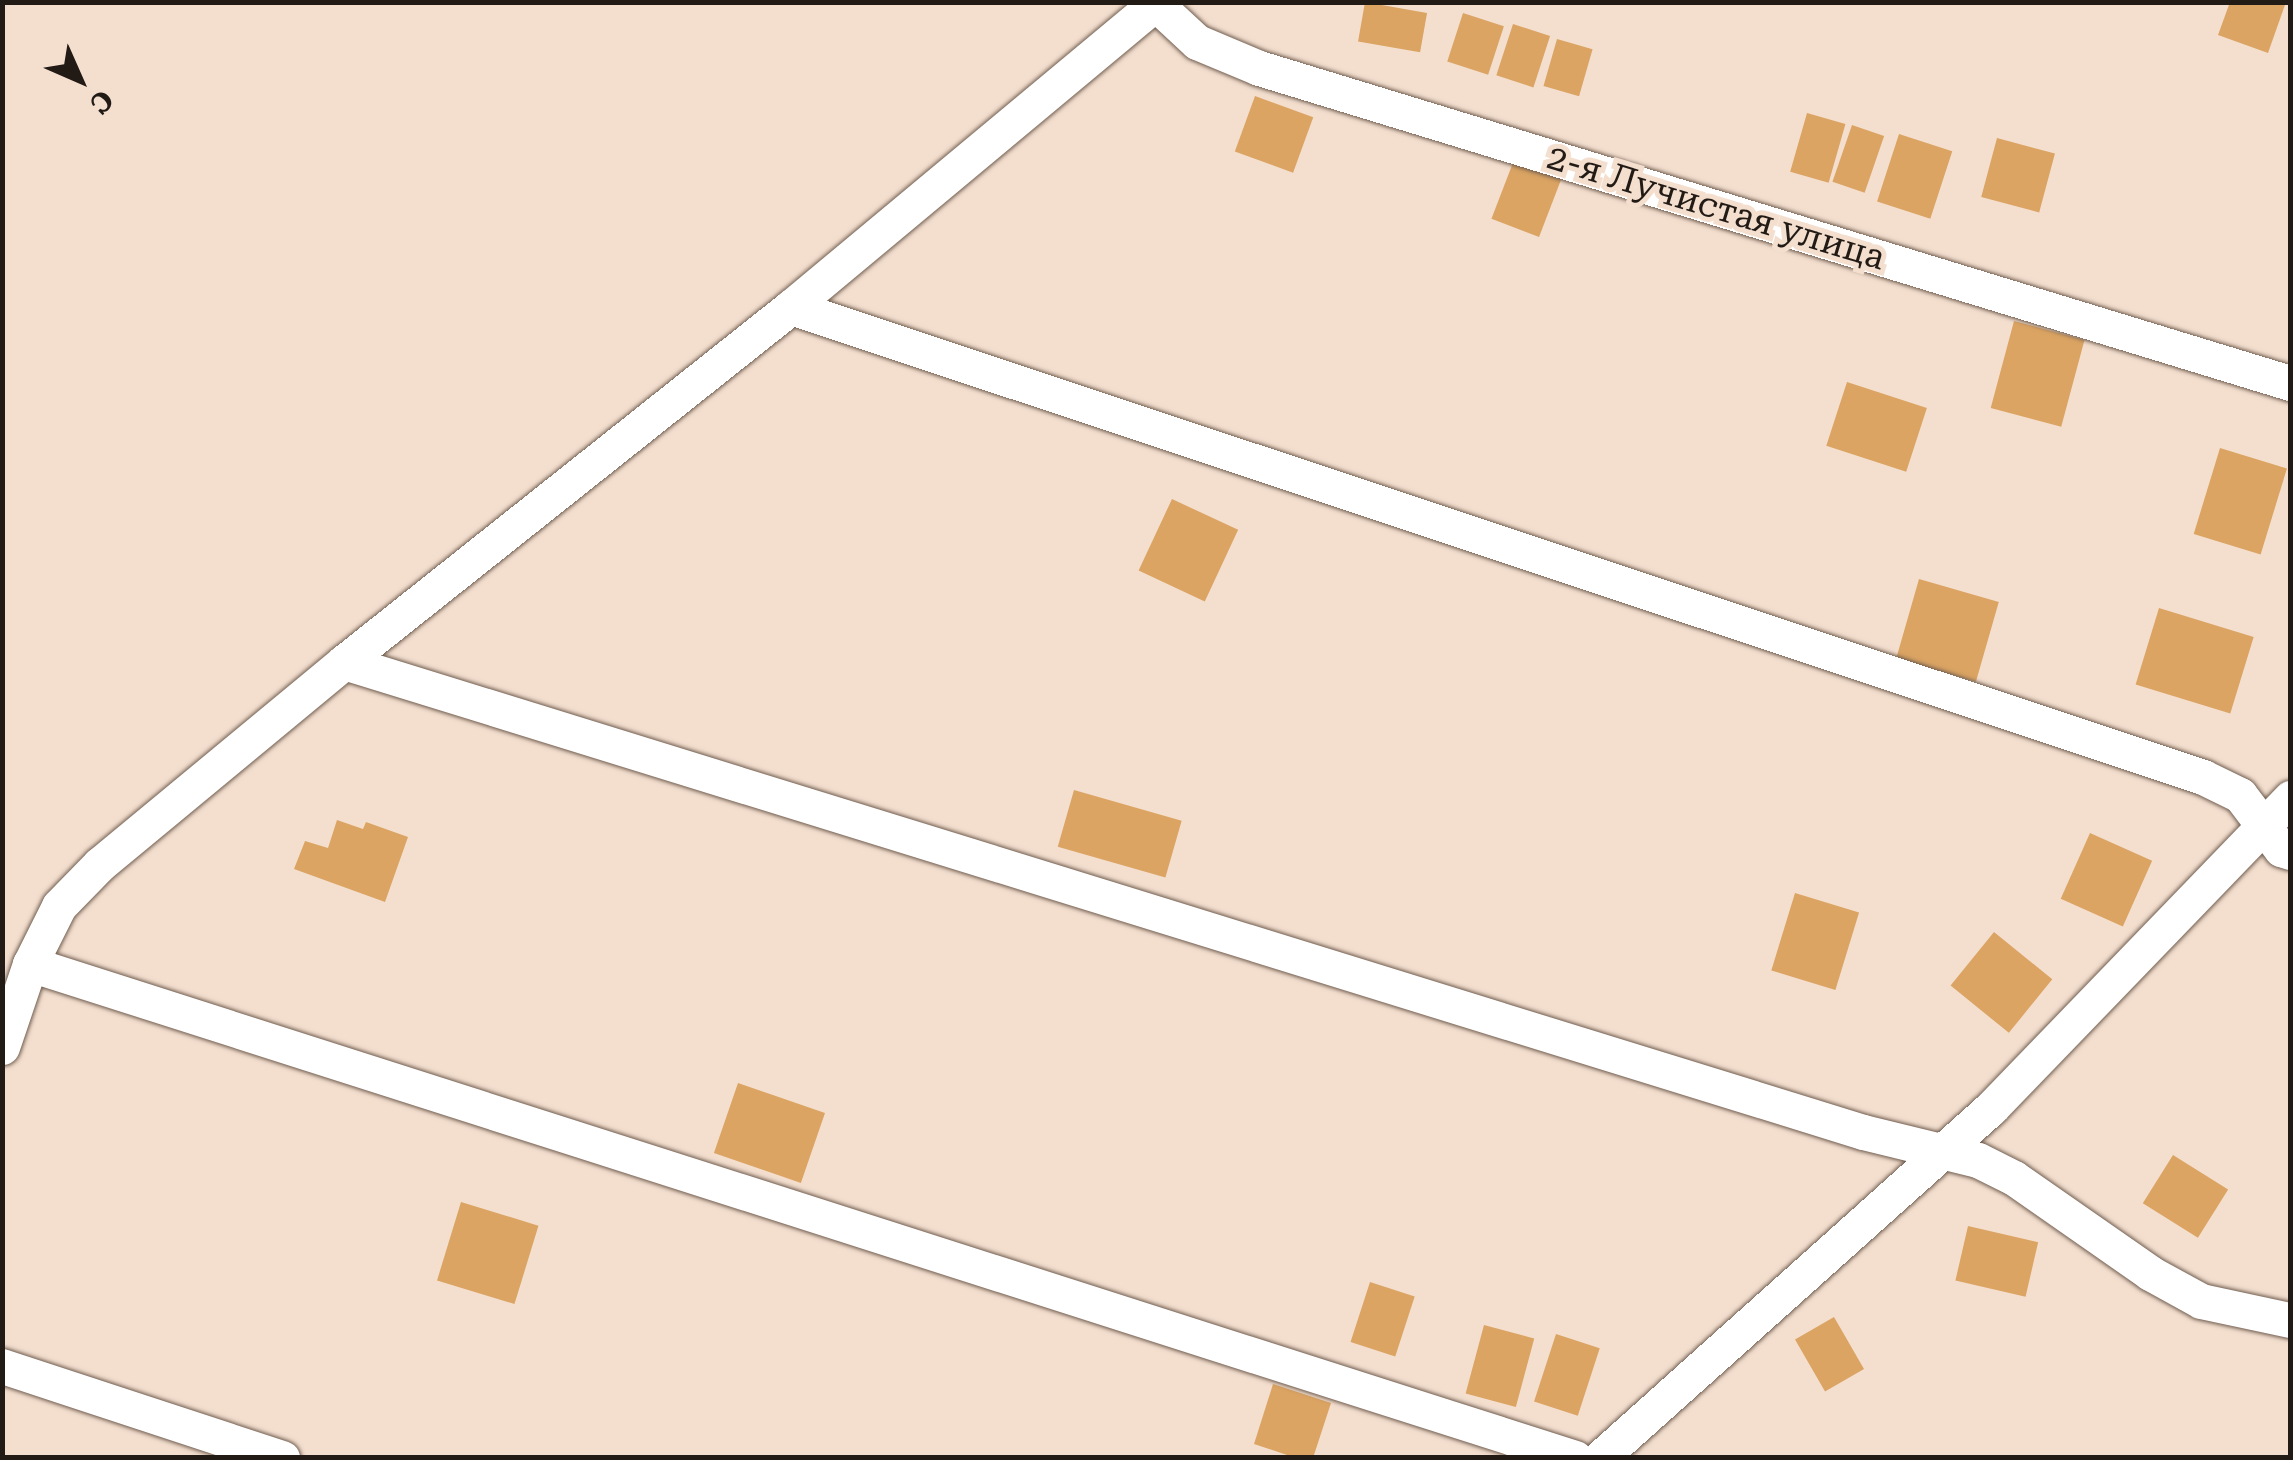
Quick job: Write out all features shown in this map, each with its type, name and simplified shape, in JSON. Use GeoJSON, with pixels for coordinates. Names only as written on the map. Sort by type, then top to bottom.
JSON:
{"type":"FeatureCollection","features":[{"type":"Feature","properties":{"kind":"street"},"geometry":{"type":"LineString","coordinates":[[2,1047],[30,964],[58,906],[100,864],[344,662],[791,308],[1156,3]]}},
{"type":"Feature","properties":{"kind":"street","name":"2-я Лучистая улица"},"geometry":{"type":"LineString","coordinates":[[1156,3],[1197,42],[1260,68],[2290,384]]}},
{"type":"Feature","properties":{"kind":"street"},"geometry":{"type":"LineString","coordinates":[[791,308],[2202,777],[2240,796],[2281,849],[2290,852]]}},
{"type":"Feature","properties":{"kind":"street"},"geometry":{"type":"LineString","coordinates":[[344,662],[1863,1132],[1978,1160],[2014,1178],[2150,1273],[2201,1302],[2252,1316],[2290,1320]]}},
{"type":"Feature","properties":{"kind":"street"},"geometry":{"type":"LineString","coordinates":[[1600,1458],[1991,1108],[2290,798]]}},
{"type":"Feature","properties":{"kind":"street"},"geometry":{"type":"LineString","coordinates":[[30,964],[1575,1458]]}},
{"type":"Feature","properties":{"kind":"street"},"geometry":{"type":"LineString","coordinates":[[2,1366],[282,1458]]}},
{"type":"Feature","properties":{"kind":"building"},"geometry":{"type":"Polygon","coordinates":[[[1365,2],[1427,13],[1420,52],[1358,41],[1365,2]]]}},
{"type":"Feature","properties":{"kind":"building"},"geometry":{"type":"Polygon","coordinates":[[[2230,2],[2286,2],[2268,53],[2218,35],[2230,2]]]}},
{"type":"Feature","properties":{"kind":"building"},"geometry":{"type":"Polygon","coordinates":[[[1463,13],[1504,26],[1488,75],[1447,62],[1463,13]]]}},
{"type":"Feature","properties":{"kind":"building"},"geometry":{"type":"Polygon","coordinates":[[[1513,24],[1550,36],[1533,87],[1496,75],[1513,24]]]}},
{"type":"Feature","properties":{"kind":"building"},"geometry":{"type":"Polygon","coordinates":[[[1557,39],[1593,49],[1579,96],[1543,86],[1557,39]]]}},
{"type":"Feature","properties":{"kind":"building"},"geometry":{"type":"Polygon","coordinates":[[[1255,96],[1313,117],[1293,173],[1235,151],[1255,96]]]}},
{"type":"Feature","properties":{"kind":"building"},"geometry":{"type":"Polygon","coordinates":[[[1807,113],[1845,124],[1829,183],[1790,172],[1807,113]]]}},
{"type":"Feature","properties":{"kind":"building"},"geometry":{"type":"Polygon","coordinates":[[[1852,125],[1884,136],[1865,193],[1832,182],[1852,125]]]}},
{"type":"Feature","properties":{"kind":"building"},"geometry":{"type":"Polygon","coordinates":[[[1899,134],[1952,151],[1930,219],[1877,202],[1899,134]]]}},
{"type":"Feature","properties":{"kind":"building"},"geometry":{"type":"Polygon","coordinates":[[[1997,138],[2055,154],[2039,212],[1981,197],[1997,138]]]}},
{"type":"Feature","properties":{"kind":"building"},"geometry":{"type":"Polygon","coordinates":[[[1514,160],[1562,178],[1539,237],[1491,219],[1514,160]]]}},
{"type":"Feature","properties":{"kind":"building"},"geometry":{"type":"Polygon","coordinates":[[[2014,321],[2085,340],[2061,427],[1991,408],[2014,321]]]}},
{"type":"Feature","properties":{"kind":"building"},"geometry":{"type":"Polygon","coordinates":[[[1847,382],[1927,408],[1906,472],[1826,446],[1847,382]]]}},
{"type":"Feature","properties":{"kind":"building"},"geometry":{"type":"Polygon","coordinates":[[[2220,448],[2287,468],[2261,555],[2194,534],[2220,448]]]}},
{"type":"Feature","properties":{"kind":"building"},"geometry":{"type":"Polygon","coordinates":[[[1172,499],[1238,530],[1205,601],[1139,571],[1172,499]]]}},
{"type":"Feature","properties":{"kind":"building"},"geometry":{"type":"Polygon","coordinates":[[[1919,579],[1999,602],[1976,682],[1896,659],[1919,579]]]}},
{"type":"Feature","properties":{"kind":"building"},"geometry":{"type":"Polygon","coordinates":[[[2159,608],[2254,637],[2230,713],[2136,685],[2159,608]]]}},
{"type":"Feature","properties":{"kind":"building"},"geometry":{"type":"Polygon","coordinates":[[[1074,790],[1182,821],[1165,878],[1058,847],[1074,790]]]}},
{"type":"Feature","properties":{"kind":"building"},"geometry":{"type":"Polygon","coordinates":[[[337,820],[363,829],[366,822],[408,837],[385,902],[294,869],[305,841],[328,848],[337,820]]]}},
{"type":"Feature","properties":{"kind":"building"},"geometry":{"type":"Polygon","coordinates":[[[2090,833],[2152,861],[2123,926],[2061,899],[2090,833]]]}},
{"type":"Feature","properties":{"kind":"building"},"geometry":{"type":"Polygon","coordinates":[[[1795,893],[1859,913],[1835,990],[1771,970],[1795,893]]]}},
{"type":"Feature","properties":{"kind":"building"},"geometry":{"type":"Polygon","coordinates":[[[1994,932],[2052,979],[2009,1033],[1951,986],[1994,932]]]}},
{"type":"Feature","properties":{"kind":"building"},"geometry":{"type":"Polygon","coordinates":[[[738,1083],[825,1113],[801,1183],[714,1153],[738,1083]]]}},
{"type":"Feature","properties":{"kind":"building"},"geometry":{"type":"Polygon","coordinates":[[[2173,1155],[2228,1189],[2198,1238],[2143,1203],[2173,1155]]]}},
{"type":"Feature","properties":{"kind":"building"},"geometry":{"type":"Polygon","coordinates":[[[461,1202],[538,1226],[514,1304],[437,1280],[461,1202]]]}},
{"type":"Feature","properties":{"kind":"building"},"geometry":{"type":"Polygon","coordinates":[[[1968,1226],[2038,1242],[2026,1297],[1955,1281],[1968,1226]]]}},
{"type":"Feature","properties":{"kind":"building"},"geometry":{"type":"Polygon","coordinates":[[[1370,1282],[1415,1297],[1395,1356],[1351,1342],[1370,1282]]]}},
{"type":"Feature","properties":{"kind":"building"},"geometry":{"type":"Polygon","coordinates":[[[1834,1317],[1864,1369],[1825,1391],[1795,1340],[1834,1317]]]}},
{"type":"Feature","properties":{"kind":"building"},"geometry":{"type":"Polygon","coordinates":[[[1484,1325],[1534,1338],[1516,1407],[1466,1394],[1484,1325]]]}},
{"type":"Feature","properties":{"kind":"building"},"geometry":{"type":"Polygon","coordinates":[[[1556,1334],[1600,1348],[1578,1416],[1534,1402],[1556,1334]]]}},
{"type":"Feature","properties":{"kind":"building"},"geometry":{"type":"Polygon","coordinates":[[[1273,1384],[1331,1403],[1313,1458],[1296,1458],[1254,1444],[1273,1384]]]}}]}
